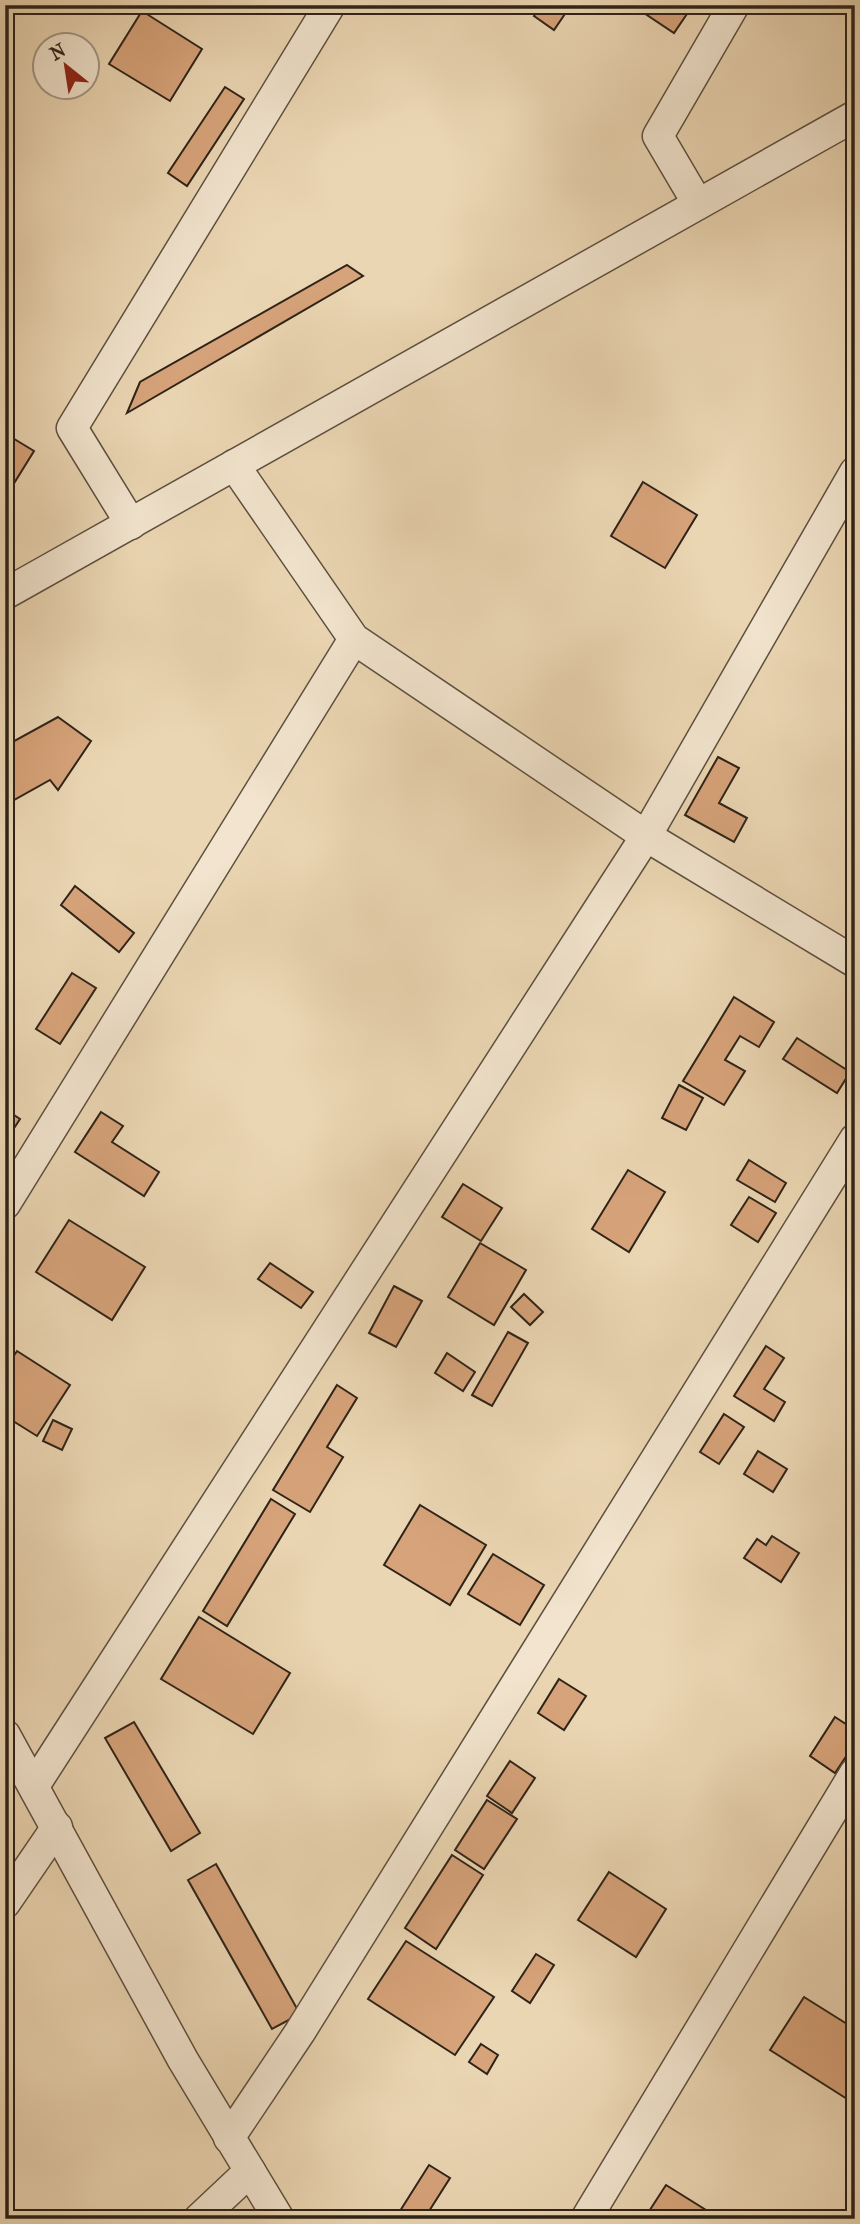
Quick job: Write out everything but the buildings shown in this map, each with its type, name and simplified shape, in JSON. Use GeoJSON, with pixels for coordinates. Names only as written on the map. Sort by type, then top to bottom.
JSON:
{"type":"FeatureCollection","features":[{"type":"Feature","properties":{"kind":"street"},"geometry":{"type":"LineString","coordinates":[[131,524],[72,428],[330,5]]}},
{"type":"Feature","properties":{"kind":"street"},"geometry":{"type":"LineString","coordinates":[[698,204],[659,136],[734,5]]}},
{"type":"Feature","properties":{"kind":"street"},"geometry":{"type":"LineString","coordinates":[[5,594],[855,116]]}},
{"type":"Feature","properties":{"kind":"street"},"geometry":{"type":"LineString","coordinates":[[234,465],[354,639],[646,836],[855,962]]}},
{"type":"Feature","properties":{"kind":"street"},"geometry":{"type":"LineString","coordinates":[[34,1786],[646,836],[855,472]]}},
{"type":"Feature","properties":{"kind":"street"},"geometry":{"type":"LineString","coordinates":[[5,1204],[354,639]]}},
{"type":"Feature","properties":{"kind":"street"},"geometry":{"type":"LineString","coordinates":[[229,2138],[300,2032],[855,1139]]}},
{"type":"Feature","properties":{"kind":"street"},"geometry":{"type":"LineString","coordinates":[[5,1735],[183,2060],[279,2219]]}},
{"type":"Feature","properties":{"kind":"street"},"geometry":{"type":"LineString","coordinates":[[586,2219],[855,1773]]}},
{"type":"Feature","properties":{"kind":"street"},"geometry":{"type":"LineString","coordinates":[[5,1903],[57,1827]]}},
{"type":"Feature","properties":{"kind":"street"},"geometry":{"type":"LineString","coordinates":[[200,2219],[250,2171]]}}]}
